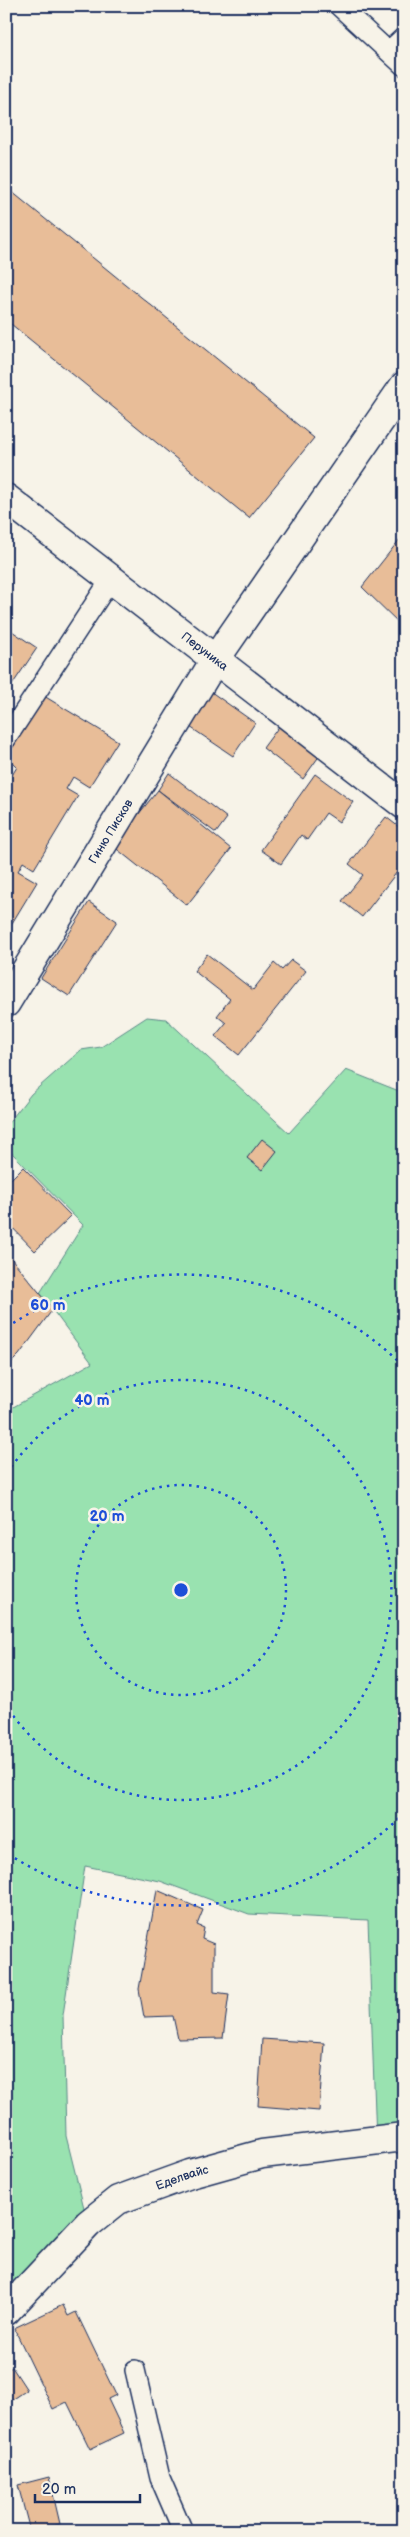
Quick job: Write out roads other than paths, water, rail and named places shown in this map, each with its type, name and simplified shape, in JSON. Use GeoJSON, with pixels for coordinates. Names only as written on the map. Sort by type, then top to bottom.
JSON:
{"type":"FeatureCollection","features":[{"type":"Feature","properties":{"kind":"street","name":"Гиню Писков"},"geometry":{"type":"LineString","coordinates":[[6,1003],[215,660],[404,386]]}},
{"type":"Feature","properties":{"kind":"street","name":"Перуника"},"geometry":{"type":"LineString","coordinates":[[6,498],[404,805]]}},
{"type":"Feature","properties":{"kind":"street","name":"Еделвайс"},"geometry":{"type":"LineString","coordinates":[[6,2311],[88,2224],[118,2200],[190,2174],[262,2154],[404,2137]]}},
{"type":"Feature","properties":{"kind":"lane"},"geometry":{"type":"LineString","coordinates":[[339,6],[404,66]]}},
{"type":"Feature","properties":{"kind":"lane"},"geometry":{"type":"LineString","coordinates":[[389,51],[404,37]]}},
{"type":"Feature","properties":{"kind":"lane"},"geometry":{"type":"LineString","coordinates":[[6,739],[111,579]]}},
{"type":"Feature","properties":{"kind":"lane"},"geometry":{"type":"LineString","coordinates":[[135,2370],[160,2478],[182,2531]]}}]}
